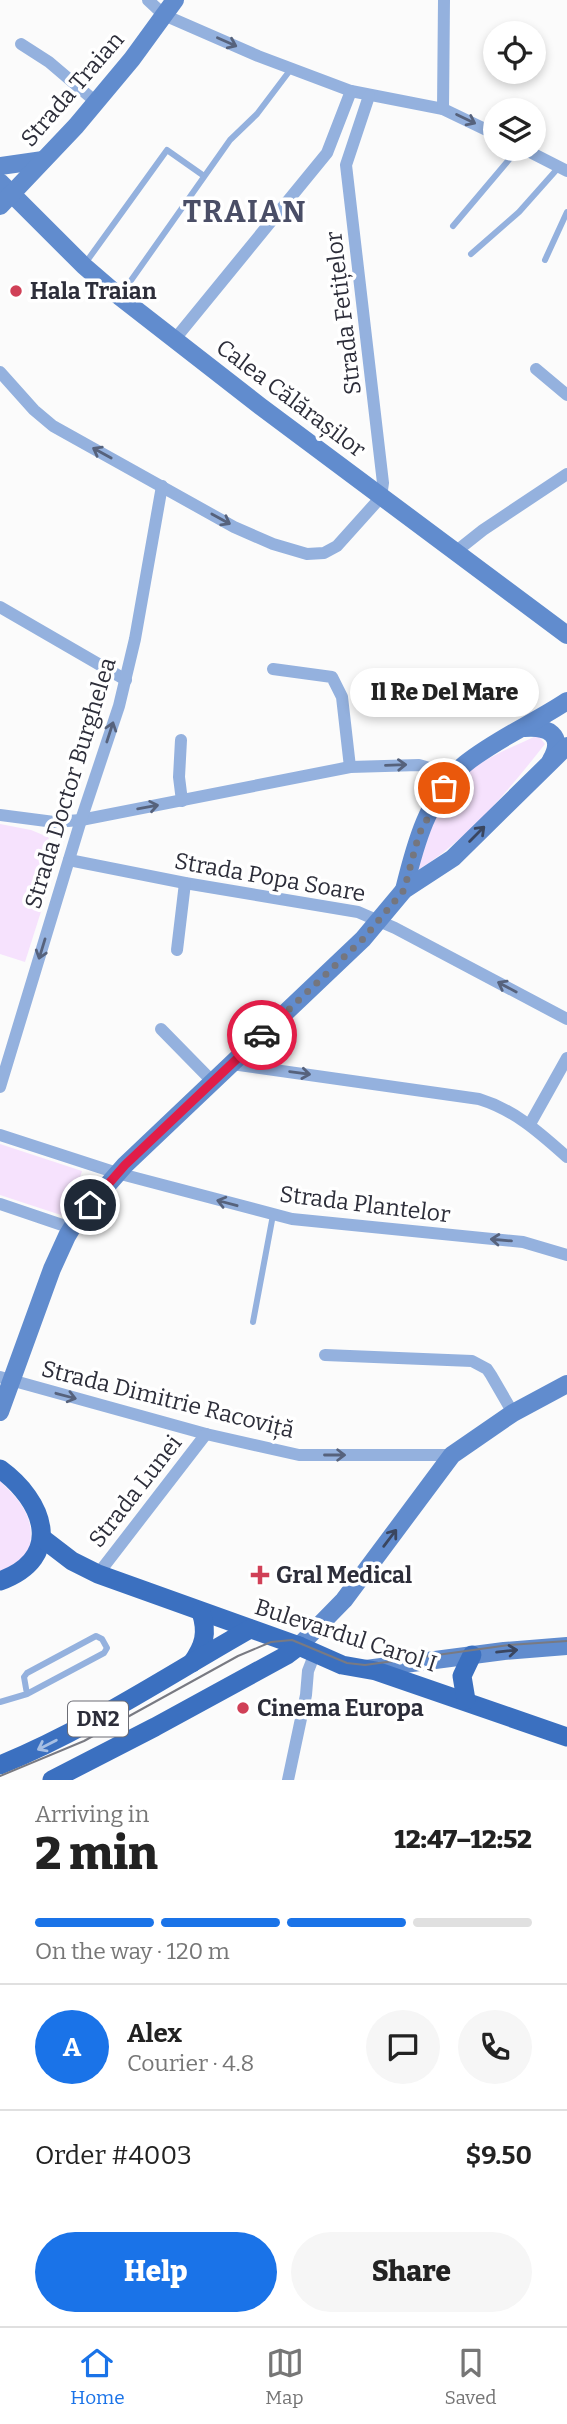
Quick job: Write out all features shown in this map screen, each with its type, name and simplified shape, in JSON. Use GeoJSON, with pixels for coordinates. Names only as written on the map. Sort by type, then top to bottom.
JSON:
{"type":"FeatureCollection","features":[{"type":"Feature","properties":{"kind":"main road"},"geometry":{"type":"LineString","coordinates":[[0,1469],[13,1478],[29,1498],[40,1523],[40,1546],[26,1565],[0,1581]]}},
{"type":"Feature","properties":{"kind":"main road","name":"Bulevardul Carol I"},"geometry":{"type":"LineString","coordinates":[[40,1546],[98,1574],[307,1649],[342,1665],[366,1669],[466,1700],[567,1737]]}},
{"type":"Feature","properties":{"kind":"main road"},"geometry":{"type":"LineString","coordinates":[[192,1663],[204,1640],[205,1626],[201,1612]]}},
{"type":"Feature","properties":{"kind":"main road","name":"DN2"},"geometry":{"type":"LineString","coordinates":[[0,1765],[36,1751],[108,1713],[250,1629]]}},
{"type":"Feature","properties":{"kind":"main road","name":"DN2"},"geometry":{"type":"LineString","coordinates":[[52,1780],[279,1660],[307,1649]]}},
{"type":"Feature","properties":{"kind":"main road"},"geometry":{"type":"LineString","coordinates":[[466,1700],[462,1676],[472,1655]]}},
{"type":"Feature","properties":{"kind":"street"},"geometry":{"type":"LineString","coordinates":[[148,0],[170,7],[291,69],[369,96],[443,109],[483,128]]}},
{"type":"Feature","properties":{"kind":"street"},"geometry":{"type":"LineString","coordinates":[[443,109],[444,0]]}},
{"type":"Feature","properties":{"kind":"street","name":"Strada Traian"},"geometry":{"type":"LineString","coordinates":[[4,194],[43,160],[96,102],[170,7]]}},
{"type":"Feature","properties":{"kind":"street"},"geometry":{"type":"LineString","coordinates":[[21,44],[58,69],[96,102]]}},
{"type":"Feature","properties":{"kind":"street"},"geometry":{"type":"LineString","coordinates":[[175,339],[323,158],[330,148],[351,91]]}},
{"type":"Feature","properties":{"kind":"street"},"geometry":{"type":"LineString","coordinates":[[323,158],[346,165],[369,96]]}},
{"type":"Feature","properties":{"kind":"street"},"geometry":{"type":"LineString","coordinates":[[0,166],[43,160]]}},
{"type":"Feature","properties":{"kind":"street"},"geometry":{"type":"LineString","coordinates":[[546,160],[563,169]]}},
{"type":"Feature","properties":{"kind":"street","name":"Strada Fetițelor"},"geometry":{"type":"LineString","coordinates":[[346,165],[383,475],[381,497]]}},
{"type":"Feature","properties":{"kind":"street","name":"Calea Călărașilor"},"geometry":{"type":"LineString","coordinates":[[4,194],[120,297],[454,553],[567,635]]}},
{"type":"Feature","properties":{"kind":"street"},"geometry":{"type":"LineString","coordinates":[[536,369],[567,396]]}},
{"type":"Feature","properties":{"kind":"street"},"geometry":{"type":"LineString","coordinates":[[0,372],[34,410],[53,426],[234,527],[274,544],[307,554],[324,552],[337,546],[381,497]]}},
{"type":"Feature","properties":{"kind":"street"},"geometry":{"type":"LineString","coordinates":[[454,553],[483,530],[567,474]]}},
{"type":"Feature","properties":{"kind":"street","name":"Strada Doctor Burghelea"},"geometry":{"type":"LineString","coordinates":[[0,1087],[126,680],[143,601],[162,486]]}},
{"type":"Feature","properties":{"kind":"street"},"geometry":{"type":"LineString","coordinates":[[0,607],[126,680]]}},
{"type":"Feature","properties":{"kind":"street"},"geometry":{"type":"LineString","coordinates":[[273,669],[332,677],[342,696],[351,767]]}},
{"type":"Feature","properties":{"kind":"street"},"geometry":{"type":"LineString","coordinates":[[404,890],[415,847],[430,811],[454,775],[475,757],[567,701]]}},
{"type":"Feature","properties":{"kind":"street"},"geometry":{"type":"LineString","coordinates":[[524,728],[544,728],[552,733],[556,751],[549,763]]}},
{"type":"Feature","properties":{"kind":"street"},"geometry":{"type":"LineString","coordinates":[[181,740],[182,801]]}},
{"type":"Feature","properties":{"kind":"street"},"geometry":{"type":"LineString","coordinates":[[0,1412],[6,1379],[71,1228],[117,1173],[380,920],[404,890],[443,865],[567,746]]}},
{"type":"Feature","properties":{"kind":"street"},"geometry":{"type":"LineString","coordinates":[[0,815],[54,822],[81,820],[351,767],[419,765],[454,775]]}},
{"type":"Feature","properties":{"kind":"street"},"geometry":{"type":"LineString","coordinates":[[415,847],[416,855],[424,864],[443,865]]}},
{"type":"Feature","properties":{"kind":"street","name":"Strada Popa Soare"},"geometry":{"type":"LineString","coordinates":[[69,860],[186,883],[348,909],[380,920],[567,1019]]}},
{"type":"Feature","properties":{"kind":"street"},"geometry":{"type":"LineString","coordinates":[[177,950],[186,883]]}},
{"type":"Feature","properties":{"kind":"street"},"geometry":{"type":"LineString","coordinates":[[161,1029],[213,1082]]}},
{"type":"Feature","properties":{"kind":"street"},"geometry":{"type":"LineString","coordinates":[[530,1124],[567,1058]]}},
{"type":"Feature","properties":{"kind":"street"},"geometry":{"type":"LineString","coordinates":[[233,1064],[479,1099],[506,1109],[530,1124],[567,1157]]}},
{"type":"Feature","properties":{"kind":"street","name":"Strada Plantelor"},"geometry":{"type":"LineString","coordinates":[[0,1135],[117,1173],[273,1215],[313,1222],[523,1242],[567,1255]]}},
{"type":"Feature","properties":{"kind":"street"},"geometry":{"type":"LineString","coordinates":[[0,1204],[71,1228]]}},
{"type":"Feature","properties":{"kind":"street"},"geometry":{"type":"LineString","coordinates":[[325,1355],[472,1361],[487,1369],[513,1413]]}},
{"type":"Feature","properties":{"kind":"street","name":"Strada Dimitrie Racoviță"},"geometry":{"type":"LineString","coordinates":[[6,1379],[206,1434],[299,1455],[452,1455]]}},
{"type":"Feature","properties":{"kind":"street"},"geometry":{"type":"LineString","coordinates":[[288,1780],[306,1695],[307,1649],[452,1455],[513,1413],[567,1384]]}},
{"type":"Feature","properties":{"kind":"street","name":"Strada Lunei"},"geometry":{"type":"LineString","coordinates":[[98,1574],[206,1434]]}},
{"type":"Feature","properties":{"kind":"street"},"geometry":{"type":"LineString","coordinates":[[366,1669],[567,1646]]}},
{"type":"Feature","properties":{"kind":"lane"},"geometry":{"type":"LineString","coordinates":[[120,297],[230,140],[257,114],[291,69]]}},
{"type":"Feature","properties":{"kind":"lane"},"geometry":{"type":"LineString","coordinates":[[83,266],[167,150],[204,176]]}},
{"type":"Feature","properties":{"kind":"lane"},"geometry":{"type":"LineString","coordinates":[[453,226],[508,161]]}},
{"type":"Feature","properties":{"kind":"lane"},"geometry":{"type":"LineString","coordinates":[[471,254],[563,169]]}},
{"type":"Feature","properties":{"kind":"lane"},"geometry":{"type":"LineString","coordinates":[[545,260],[567,212]]}},
{"type":"Feature","properties":{"kind":"lane"},"geometry":{"type":"LineString","coordinates":[[253,1322],[273,1215]]}},
{"type":"Feature","properties":{"kind":"lane"},"geometry":{"type":"LineString","coordinates":[[0,1702],[27,1694],[104,1653],[107,1648],[102,1639],[96,1636],[27,1673],[24,1677],[27,1694]]}},
{"type":"Feature","properties":{"kind":"shaded area"},"geometry":{"type":"Polygon","coordinates":[[[538,735],[545,744],[502,796],[454,843],[418,870],[438,813],[454,788],[475,767],[538,735]]]}},
{"type":"Feature","properties":{"kind":"shaded area"},"geometry":{"type":"Polygon","coordinates":[[[0,824],[31,830],[48,837],[58,858],[25,962],[0,954],[0,824]]]}},
{"type":"Feature","properties":{"kind":"shaded area"},"geometry":{"type":"Polygon","coordinates":[[[0,1144],[82,1171],[67,1217],[0,1195],[0,1144]]]}},
{"type":"Feature","properties":{"kind":"shaded area"},"geometry":{"type":"Polygon","coordinates":[[[0,1481],[22,1506],[31,1532],[28,1554],[0,1573],[0,1481]]]}},
{"type":"Feature","properties":{"kind":"tram line"},"geometry":{"type":"LineString","coordinates":[[0,1776],[84,1741],[238,1656],[271,1642],[292,1640],[347,1663],[365,1665],[509,1645],[567,1641]]}},
{"type":"Feature","properties":{"kind":"way so far"},"geometry":{"type":"LineString","coordinates":[[262,1035],[363,939],[404,890],[419,834],[444,788]]}},
{"type":"Feature","properties":{"kind":"place","name":"Hala Traian"},"geometry":{"type":"Point","coordinates":[16,291]}},
{"type":"Feature","properties":{"kind":"place","name":"Il Re Del Mare"},"geometry":{"type":"Point","coordinates":[444,788]}},
{"type":"Feature","properties":{"kind":"place","name":"Gral Medical"},"geometry":{"type":"Point","coordinates":[260,1575]}},
{"type":"Feature","properties":{"kind":"place","name":"Cinema Europa"},"geometry":{"type":"Point","coordinates":[243,1708]}},
{"type":"Feature","properties":{"kind":"district","name":"TRAIAN"},"geometry":{"type":"Point","coordinates":[245,212]}},
{"type":"Feature","properties":{"kind":"route"},"geometry":{"type":"LineString","coordinates":[[90,1205],[125,1165],[262,1035]]}}]}
